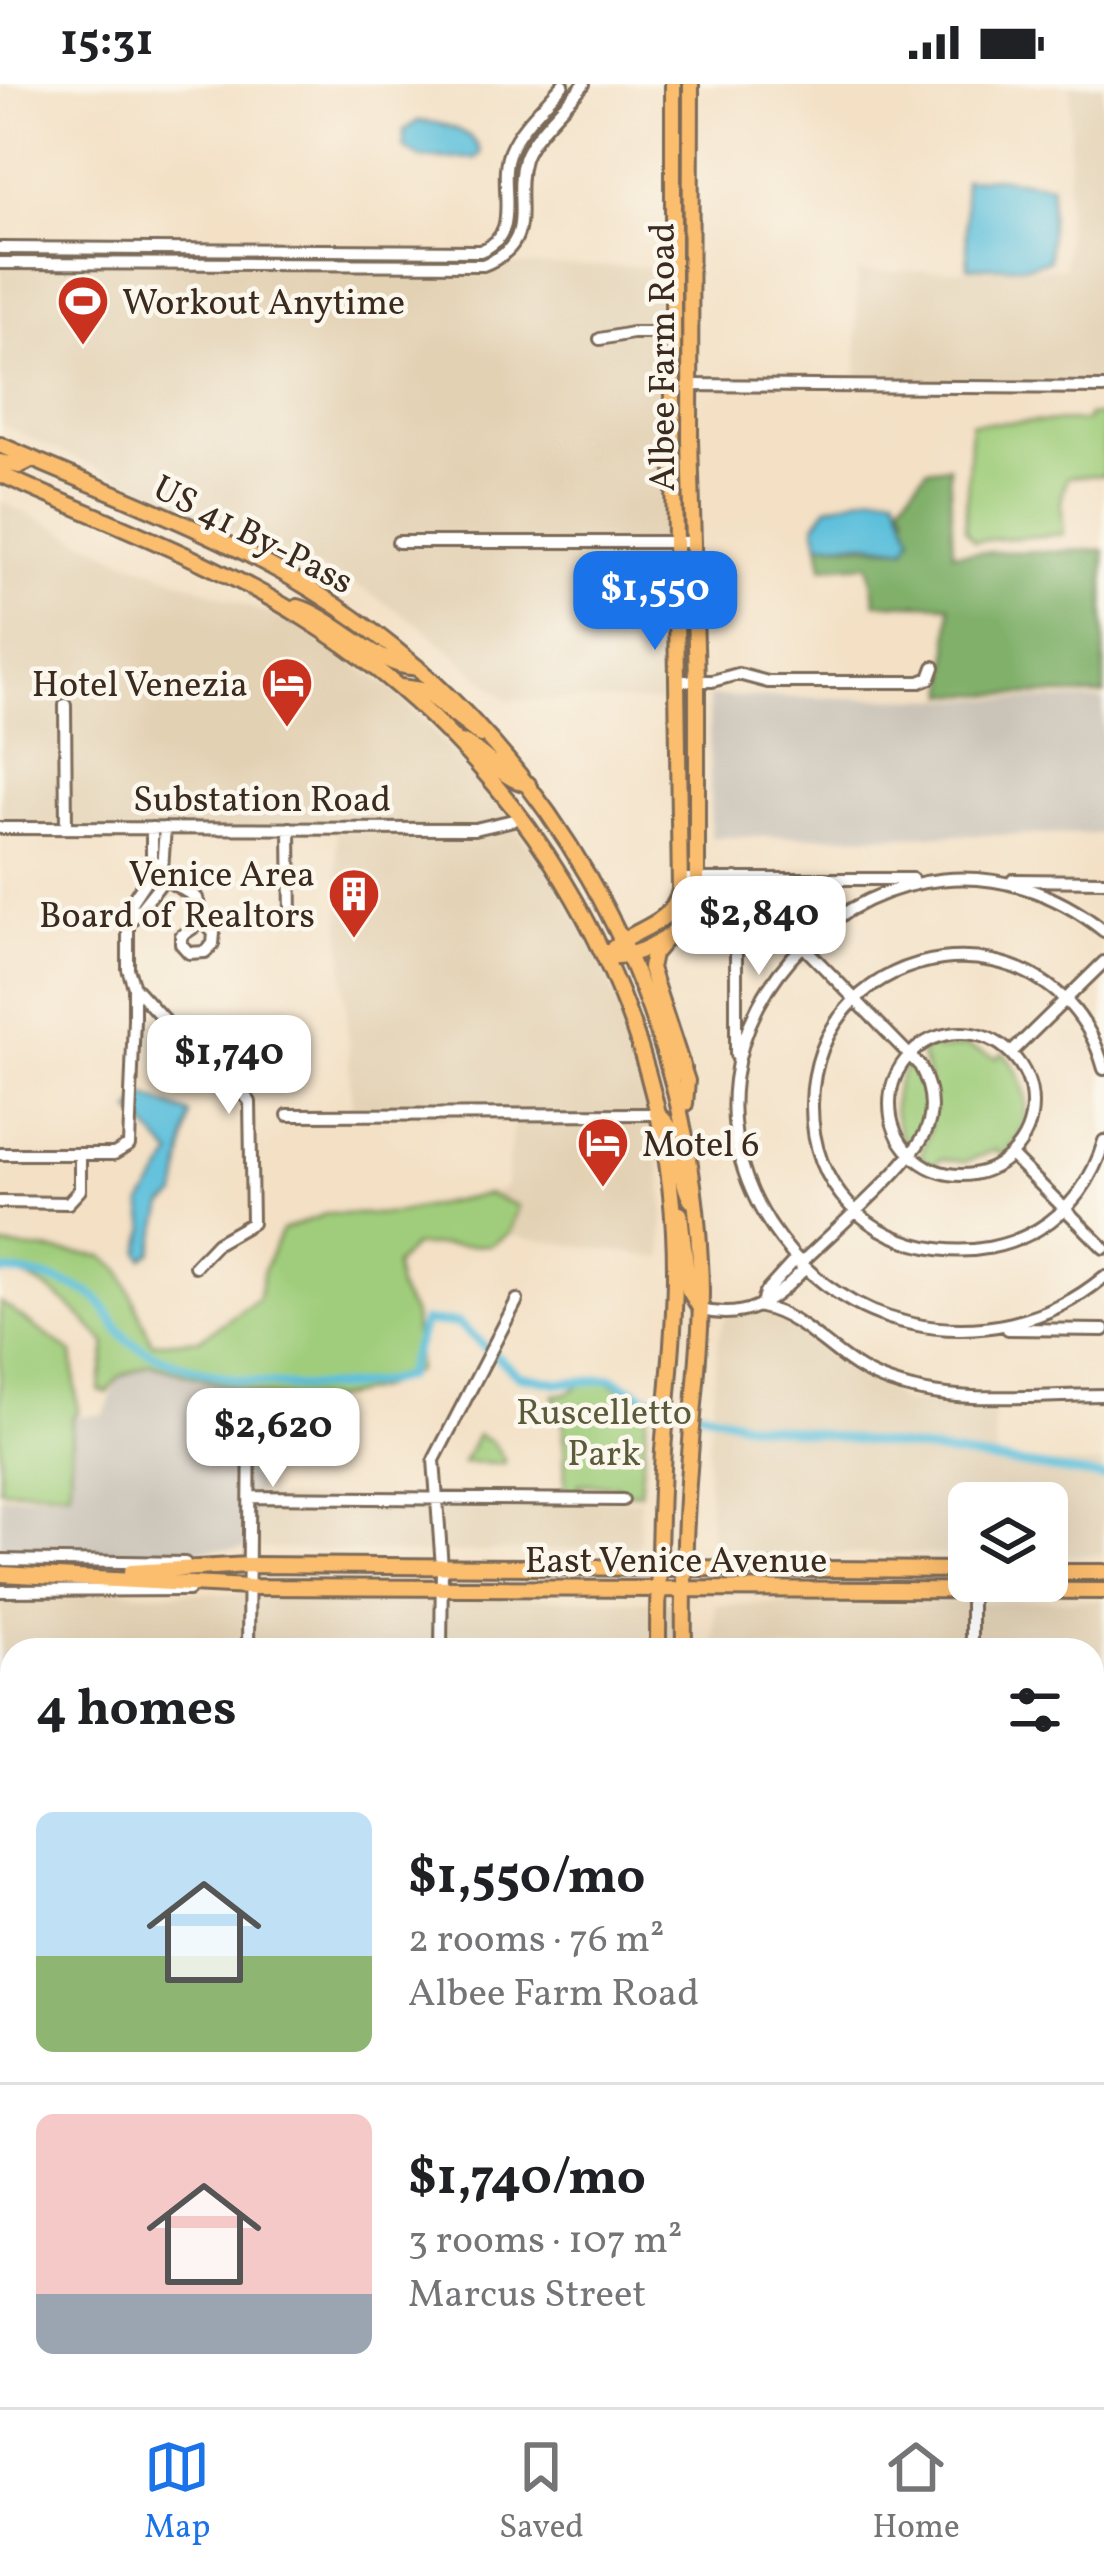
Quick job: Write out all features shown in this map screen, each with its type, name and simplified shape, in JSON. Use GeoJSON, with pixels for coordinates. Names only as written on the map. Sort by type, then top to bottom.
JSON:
{"type":"FeatureCollection","features":[{"type":"Feature","properties":{"kind":"main road","name":"Albee Farm Road"},"geometry":{"type":"LineString","coordinates":[[673,84],[680,879]]}},
{"type":"Feature","properties":{"kind":"main road","name":"Albee Farm Road"},"geometry":{"type":"LineString","coordinates":[[667,937],[690,916],[698,878],[690,385],[691,84]]}},
{"type":"Feature","properties":{"kind":"main road"},"geometry":{"type":"LineString","coordinates":[[673,132],[691,132]]}},
{"type":"Feature","properties":{"kind":"main road","name":"US 41 By-Pass"},"geometry":{"type":"LineString","coordinates":[[0,445],[310,588],[417,668],[495,745],[528,784],[591,878],[626,947],[663,1040],[683,1121],[697,1210],[701,1310],[684,1638]]}},
{"type":"Feature","properties":{"kind":"main road"},"geometry":{"type":"LineString","coordinates":[[0,462],[19,466],[33,460]]}},
{"type":"Feature","properties":{"kind":"main road","name":"US 41 By-Pass"},"geometry":{"type":"LineString","coordinates":[[0,475],[188,558],[270,598],[337,639],[400,687],[454,739],[522,818],[574,897],[606,957],[633,1027],[657,1114],[672,1199],[675,1264],[658,1638]]}},
{"type":"Feature","properties":{"kind":"main road"},"geometry":{"type":"LineString","coordinates":[[188,558],[201,534]]}},
{"type":"Feature","properties":{"kind":"main road"},"geometry":{"type":"LineString","coordinates":[[270,598],[320,614],[396,665],[417,668]]}},
{"type":"Feature","properties":{"kind":"main road"},"geometry":{"type":"LineString","coordinates":[[400,687],[422,690],[462,725],[495,745]]}},
{"type":"Feature","properties":{"kind":"main road"},"geometry":{"type":"LineString","coordinates":[[454,739],[487,754],[513,782],[528,784]]}},
{"type":"Feature","properties":{"kind":"main road"},"geometry":{"type":"LineString","coordinates":[[680,774],[698,774]]}},
{"type":"Feature","properties":{"kind":"main road"},"geometry":{"type":"LineString","coordinates":[[606,957],[672,912],[680,896],[680,879]]}},
{"type":"Feature","properties":{"kind":"main road"},"geometry":{"type":"LineString","coordinates":[[626,947],[667,937]]}},
{"type":"Feature","properties":{"kind":"main road"},"geometry":{"type":"LineString","coordinates":[[667,937],[653,954],[650,968],[687,1081],[683,1121]]}},
{"type":"Feature","properties":{"kind":"main road"},"geometry":{"type":"LineString","coordinates":[[657,1114],[671,1126],[683,1184],[697,1210]]}},
{"type":"Feature","properties":{"kind":"main road"},"geometry":{"type":"LineString","coordinates":[[672,1199],[682,1220],[688,1290],[701,1310]]}},
{"type":"Feature","properties":{"kind":"main road","name":"East Venice Avenue"},"geometry":{"type":"LineString","coordinates":[[73,1575],[248,1565],[948,1570]]}},
{"type":"Feature","properties":{"kind":"main road"},"geometry":{"type":"LineString","coordinates":[[1068,1571],[1104,1572]]}},
{"type":"Feature","properties":{"kind":"main road","name":"East Venice Avenue"},"geometry":{"type":"LineString","coordinates":[[0,1574],[248,1587],[948,1586]]}},
{"type":"Feature","properties":{"kind":"main road","name":"East Venice Avenue"},"geometry":{"type":"LineString","coordinates":[[1068,1590],[1104,1592]]}},
{"type":"Feature","properties":{"kind":"street"},"geometry":{"type":"LineString","coordinates":[[0,248],[488,248],[501,236],[507,218],[508,154],[563,84]]}},
{"type":"Feature","properties":{"kind":"street"},"geometry":{"type":"LineString","coordinates":[[0,263],[472,266],[500,257],[516,240],[527,152],[584,84]]}},
{"type":"Feature","properties":{"kind":"street"},"geometry":{"type":"LineString","coordinates":[[168,249],[168,264]]}},
{"type":"Feature","properties":{"kind":"street"},"geometry":{"type":"LineString","coordinates":[[306,250],[306,265]]}},
{"type":"Feature","properties":{"kind":"street"},"geometry":{"type":"LineString","coordinates":[[600,339],[632,333],[672,334]]}},
{"type":"Feature","properties":{"kind":"street"},"geometry":{"type":"LineString","coordinates":[[673,385],[1104,388]]}},
{"type":"Feature","properties":{"kind":"street"},"geometry":{"type":"LineString","coordinates":[[398,542],[694,542]]}},
{"type":"Feature","properties":{"kind":"street"},"geometry":{"type":"LineString","coordinates":[[680,681],[737,674],[768,682],[920,682],[930,678],[934,668]]}},
{"type":"Feature","properties":{"kind":"street"},"geometry":{"type":"LineString","coordinates":[[65,705],[66,828]]}},
{"type":"Feature","properties":{"kind":"street","name":"Substation Road"},"geometry":{"type":"LineString","coordinates":[[0,828],[476,829],[522,818]]}},
{"type":"Feature","properties":{"kind":"street"},"geometry":{"type":"LineString","coordinates":[[128,925],[163,878],[159,828]]}},
{"type":"Feature","properties":{"kind":"street"},"geometry":{"type":"LineString","coordinates":[[0,1154],[120,1153],[131,1139],[134,987],[128,969],[128,925],[133,901],[152,871],[159,828]]}},
{"type":"Feature","properties":{"kind":"street"},"geometry":{"type":"LineString","coordinates":[[290,828],[291,922]]}},
{"type":"Feature","properties":{"kind":"street"},"geometry":{"type":"LineString","coordinates":[[163,878],[197,898],[203,921]]}},
{"type":"Feature","properties":{"kind":"street"},"geometry":{"type":"LineString","coordinates":[[736,878],[736,1118],[745,1168],[764,1214],[801,1263],[841,1295],[885,1316],[935,1328],[1104,1330]]}},
{"type":"Feature","properties":{"kind":"street"},"geometry":{"type":"LineString","coordinates":[[680,879],[1104,881]]}},
{"type":"Feature","properties":{"kind":"street"},"geometry":{"type":"LineString","coordinates":[[736,1078],[755,1012],[782,967],[802,945],[829,922],[871,898],[906,885],[952,879]]}},
{"type":"Feature","properties":{"kind":"street"},"geometry":{"type":"LineString","coordinates":[[986,879],[1022,887],[1068,906],[1104,931]]}},
{"type":"Feature","properties":{"kind":"street"},"geometry":{"type":"LineString","coordinates":[[1068,906],[1077,881]]}},
{"type":"Feature","properties":{"kind":"street"},"geometry":{"type":"LineString","coordinates":[[801,1263],[910,1154],[927,1128],[931,1103],[926,1077],[910,1054],[802,945]]}},
{"type":"Feature","properties":{"kind":"street"},"geometry":{"type":"LineString","coordinates":[[1104,1069],[1094,1040],[1066,999],[1017,967],[961,956],[904,968],[856,1000],[822,1052],[812,1105],[822,1156],[855,1209],[898,1238],[959,1253],[1018,1241],[1065,1209],[1087,1182],[1104,1141]]}},
{"type":"Feature","properties":{"kind":"street"},"geometry":{"type":"LineString","coordinates":[[1011,1054],[1104,962]]}},
{"type":"Feature","properties":{"kind":"street"},"geometry":{"type":"LineString","coordinates":[[134,987],[177,1034],[226,1073],[252,1108],[252,1223],[217,1243],[195,1266]]}},
{"type":"Feature","properties":{"kind":"street"},"geometry":{"type":"LineString","coordinates":[[956,1034],[983,1037],[1011,1054],[1028,1083],[1032,1110],[1027,1131],[1011,1154],[987,1169],[960,1175],[934,1170],[910,1154],[894,1131],[890,1104],[894,1078],[910,1054],[934,1039],[956,1034]]}},
{"type":"Feature","properties":{"kind":"street"},"geometry":{"type":"LineString","coordinates":[[288,1115],[657,1114]]}},
{"type":"Feature","properties":{"kind":"street"},"geometry":{"type":"LineString","coordinates":[[0,1202],[68,1203],[80,1190],[80,1154]]}},
{"type":"Feature","properties":{"kind":"street"},"geometry":{"type":"LineString","coordinates":[[1011,1154],[1104,1248]]}},
{"type":"Feature","properties":{"kind":"street"},"geometry":{"type":"LineString","coordinates":[[701,1310],[761,1307],[802,1271],[801,1263]]}},
{"type":"Feature","properties":{"kind":"street"},"geometry":{"type":"LineString","coordinates":[[980,1329],[1022,1321],[1066,1304],[1104,1277]]}},
{"type":"Feature","properties":{"kind":"street"},"geometry":{"type":"LineString","coordinates":[[441,1638],[436,1454],[517,1300]]}},
{"type":"Feature","properties":{"kind":"street"},"geometry":{"type":"LineString","coordinates":[[1066,1304],[1073,1330]]}},
{"type":"Feature","properties":{"kind":"street"},"geometry":{"type":"LineString","coordinates":[[761,1307],[785,1315],[862,1370],[909,1389],[946,1394],[1104,1395]]}},
{"type":"Feature","properties":{"kind":"street"},"geometry":{"type":"LineString","coordinates":[[248,1638],[250,1415]]}},
{"type":"Feature","properties":{"kind":"street"},"geometry":{"type":"LineString","coordinates":[[250,1497],[623,1500]]}},
{"type":"Feature","properties":{"kind":"street","name":"East Venice Avenue"},"geometry":{"type":"LineString","coordinates":[[0,1560],[248,1565]]}},
{"type":"Feature","properties":{"kind":"street","name":"East Venice Avenue"},"geometry":{"type":"LineString","coordinates":[[0,1591],[248,1587]]}},
{"type":"Feature","properties":{"kind":"street"},"geometry":{"type":"LineString","coordinates":[[971,1602],[971,1638]]}},
{"type":"Feature","properties":{"kind":"shaded area"},"geometry":{"type":"Polygon","coordinates":[[[1071,84],[1104,84],[1104,383],[857,380],[857,272],[1065,268],[1071,84]]]}},
{"type":"Feature","properties":{"kind":"shaded area"},"geometry":{"type":"Polygon","coordinates":[[[0,257],[659,267],[667,702],[508,700],[417,623],[365,590],[0,424],[0,257]]]}},
{"type":"Feature","properties":{"kind":"shaded area"},"geometry":{"type":"Polygon","coordinates":[[[0,501],[119,557],[294,624],[397,692],[492,797],[558,883],[600,957],[628,1028],[657,1135],[664,1201],[663,1258],[507,1235],[518,1206],[487,1194],[505,1188],[514,1117],[352,1112],[336,832],[0,833],[0,501]]]}},
{"type":"Feature","properties":{"kind":"shaded area"},"geometry":{"type":"Polygon","coordinates":[[[709,697],[1104,700],[1104,834],[711,837],[709,697]]]}},
{"type":"Feature","properties":{"kind":"shaded area"},"geometry":{"type":"Polygon","coordinates":[[[727,1312],[776,1312],[869,1371],[902,1402],[940,1401],[994,1413],[996,1463],[1104,1464],[1104,1555],[1068,1555],[1068,1482],[948,1482],[948,1554],[711,1554],[707,1460],[718,1337],[727,1312]]]}},
{"type":"Feature","properties":{"kind":"shaded area"},"geometry":{"type":"Polygon","coordinates":[[[150,1364],[262,1396],[253,1548],[140,1551],[124,1565],[0,1566],[0,1495],[72,1493],[73,1416],[104,1415],[119,1377],[150,1364]]]}},
{"type":"Feature","properties":{"kind":"shaded area"},"geometry":{"type":"Polygon","coordinates":[[[256,1498],[640,1499],[640,1546],[435,1554],[253,1548],[256,1498]]]}},
{"type":"Feature","properties":{"kind":"shaded area"},"geometry":{"type":"Polygon","coordinates":[[[73,1580],[137,1593],[653,1601],[653,1638],[0,1638],[0,1585],[73,1580]]]}},
{"type":"Feature","properties":{"kind":"shaded area"},"geometry":{"type":"Polygon","coordinates":[[[1104,1600],[1104,1638],[714,1638],[715,1605],[1104,1600]]]}},
{"type":"Feature","properties":{"kind":"shaded area"},"geometry":{"type":"Polygon","coordinates":[[[663,1602],[679,1602],[679,1638],[663,1638],[663,1602]]]}},
{"type":"Feature","properties":{"kind":"green space"},"geometry":{"type":"Polygon","coordinates":[[[1104,415],[1104,475],[1067,477],[1061,501],[1064,534],[974,541],[965,529],[971,423],[1087,421],[1088,416],[1104,415]]]}},
{"type":"Feature","properties":{"kind":"green space"},"geometry":{"type":"Polygon","coordinates":[[[949,466],[953,553],[1104,550],[1104,695],[948,694],[950,605],[876,603],[869,564],[823,567],[819,543],[906,548],[906,512],[901,502],[927,469],[949,466]]]}},
{"type":"Feature","properties":{"kind":"green space"},"geometry":{"type":"Polygon","coordinates":[[[933,1043],[937,1051],[965,1046],[997,1058],[1003,1052],[1013,1065],[1024,1091],[1025,1118],[1003,1156],[996,1150],[965,1162],[940,1159],[934,1166],[920,1156],[930,1131],[928,1074],[921,1054],[933,1043]]]}},
{"type":"Feature","properties":{"kind":"green space"},"geometry":{"type":"Polygon","coordinates":[[[906,1067],[919,1071],[926,1099],[925,1117],[913,1142],[902,1138],[894,1111],[897,1084],[906,1067]]]}},
{"type":"Feature","properties":{"kind":"green space"},"geometry":{"type":"Polygon","coordinates":[[[487,1194],[518,1206],[509,1233],[491,1245],[413,1246],[395,1265],[398,1289],[414,1316],[417,1370],[377,1389],[318,1402],[262,1396],[150,1364],[119,1377],[108,1393],[99,1390],[106,1344],[45,1288],[0,1270],[0,1246],[103,1256],[121,1271],[152,1343],[200,1339],[258,1299],[264,1269],[282,1230],[326,1214],[391,1214],[487,1194]]]}},
{"type":"Feature","properties":{"kind":"green space"},"geometry":{"type":"Polygon","coordinates":[[[0,1302],[72,1353],[78,1412],[72,1417],[70,1491],[0,1489],[0,1302]]]}},
{"type":"Feature","properties":{"kind":"green space","name":"Ruscelletto Park"},"geometry":{"type":"Polygon","coordinates":[[[598,1377],[648,1403],[640,1492],[619,1493],[617,1485],[579,1484],[577,1493],[565,1494],[564,1422],[558,1419],[554,1395],[598,1377]]]}},
{"type":"Feature","properties":{"kind":"green space"},"geometry":{"type":"Polygon","coordinates":[[[477,1435],[493,1443],[503,1464],[463,1463],[477,1435]]]}},
{"type":"Feature","properties":{"kind":"water"},"geometry":{"type":"Polygon","coordinates":[[[418,121],[464,133],[481,154],[476,158],[422,158],[404,148],[404,130],[418,121]]]}},
{"type":"Feature","properties":{"kind":"water"},"geometry":{"type":"Polygon","coordinates":[[[995,177],[1051,185],[1049,260],[1027,266],[968,267],[964,180],[995,177]]]}},
{"type":"Feature","properties":{"kind":"water"},"geometry":{"type":"Polygon","coordinates":[[[874,494],[896,494],[912,536],[906,548],[819,543],[815,524],[828,506],[874,494]]]}},
{"type":"Feature","properties":{"kind":"water"},"geometry":{"type":"Polygon","coordinates":[[[144,1095],[190,1114],[177,1196],[164,1206],[152,1252],[143,1258],[142,1204],[173,1156],[132,1111],[144,1095]]]}},
{"type":"Feature","properties":{"kind":"waterway"},"geometry":{"type":"LineString","coordinates":[[0,1272],[36,1276],[90,1294],[132,1343],[161,1358],[229,1378],[339,1387],[405,1377],[424,1322],[457,1323],[518,1375],[559,1383],[612,1379],[643,1395],[745,1423],[1104,1477]]}},
{"type":"Feature","properties":{"kind":"place","name":"Workout Anytime"},"geometry":{"type":"Point","coordinates":[83,347]}},
{"type":"Feature","properties":{"kind":"place","name":"Hotel Venezia"},"geometry":{"type":"Point","coordinates":[287,729]}},
{"type":"Feature","properties":{"kind":"place","name":"Venice Area Board of Realtors"},"geometry":{"type":"Point","coordinates":[354,940]}},
{"type":"Feature","properties":{"kind":"place","name":"Motel 6"},"geometry":{"type":"Point","coordinates":[603,1189]}}]}
